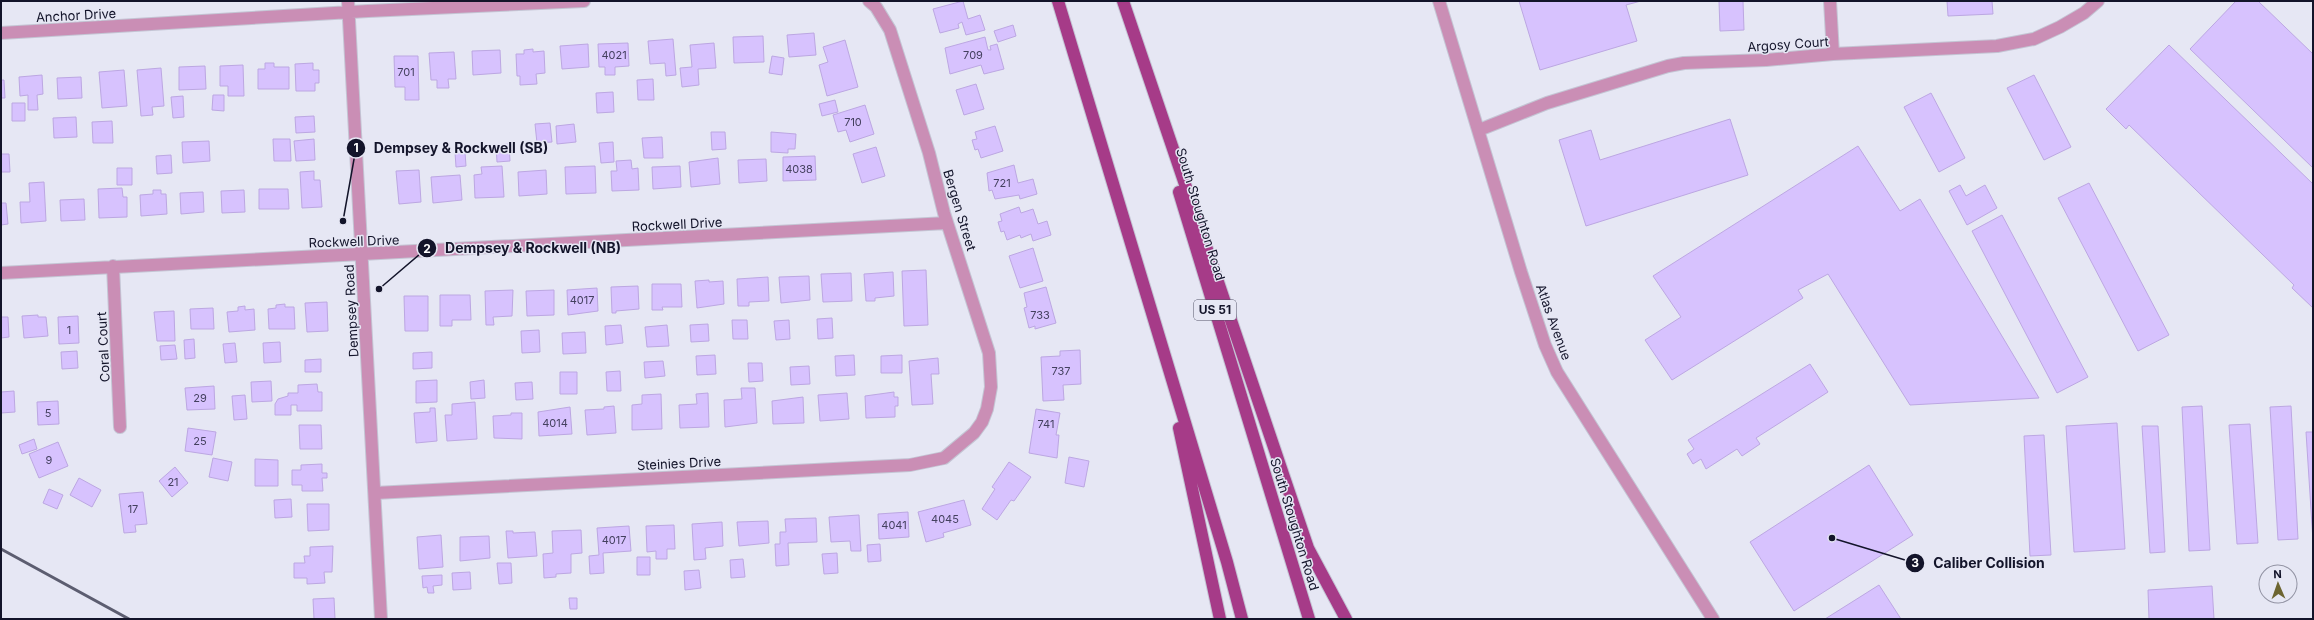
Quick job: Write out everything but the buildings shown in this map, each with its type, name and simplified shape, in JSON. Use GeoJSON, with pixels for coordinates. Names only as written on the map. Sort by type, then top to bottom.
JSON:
{"type":"FeatureCollection","features":[{"type":"Feature","properties":{"kind":"main road"},"geometry":{"type":"LineString","coordinates":[[1058,1],[1242,619]]}},
{"type":"Feature","properties":{"kind":"main road"},"geometry":{"type":"LineString","coordinates":[[1122,1],[1308,548],[1346,619]]}},
{"type":"Feature","properties":{"kind":"main road","name":"South Stoughton Road"},"geometry":{"type":"LineString","coordinates":[[1122,1],[1309,619]]}},
{"type":"Feature","properties":{"kind":"main road"},"geometry":{"type":"LineString","coordinates":[[1161,343],[1220,619]]}},
{"type":"Feature","properties":{"kind":"street","name":"Anchor Drive"},"geometry":{"type":"LineString","coordinates":[[1,33],[348,7],[584,1]]}},
{"type":"Feature","properties":{"kind":"street","name":"Bergen Street"},"geometry":{"type":"LineString","coordinates":[[869,1],[876,7],[890,30],[929,153],[947,223],[990,354],[991,387],[987,409],[982,422],[974,433]]}},
{"type":"Feature","properties":{"kind":"street","name":"Atlas Avenue"},"geometry":{"type":"LineString","coordinates":[[1439,1],[1540,330],[1557,372],[1713,619]]}},
{"type":"Feature","properties":{"kind":"street"},"geometry":{"type":"LineString","coordinates":[[1830,1],[1833,54]]}},
{"type":"Feature","properties":{"kind":"street","name":"Argosy Court"},"geometry":{"type":"LineString","coordinates":[[1478,130],[1547,103],[1668,66],[1833,54],[1997,46],[2034,39],[2060,27],[2084,13],[2098,1]]}},
{"type":"Feature","properties":{"kind":"street","name":"Dempsey Road"},"geometry":{"type":"LineString","coordinates":[[348,7],[381,619]]}},
{"type":"Feature","properties":{"kind":"street","name":"Rockwell Drive"},"geometry":{"type":"LineString","coordinates":[[1,273],[947,223]]}},
{"type":"Feature","properties":{"kind":"street","name":"Coral Court"},"geometry":{"type":"LineString","coordinates":[[113,266],[120,427]]}},
{"type":"Feature","properties":{"kind":"street","name":"Steinies Drive"},"geometry":{"type":"LineString","coordinates":[[375,493],[910,465],[944,458],[974,433]]}},
{"type":"Feature","properties":{"kind":"railway"},"geometry":{"type":"LineString","coordinates":[[1,549],[129,619]]}},
{"type":"Feature","properties":{"kind":"place","name":"Dempsey & Rockwell (SB)"},"geometry":{"type":"Point","coordinates":[343,221]}},
{"type":"Feature","properties":{"kind":"place","name":"Dempsey & Rockwell (NB)"},"geometry":{"type":"Point","coordinates":[379,289]}},
{"type":"Feature","properties":{"kind":"place","name":"Caliber Collision"},"geometry":{"type":"Point","coordinates":[1832,538]}}]}
